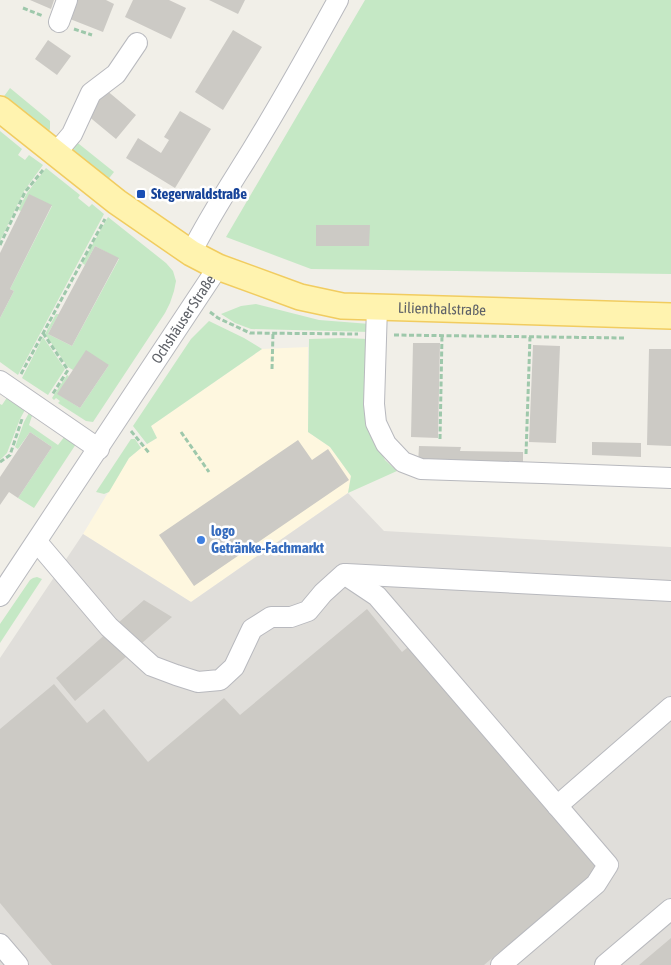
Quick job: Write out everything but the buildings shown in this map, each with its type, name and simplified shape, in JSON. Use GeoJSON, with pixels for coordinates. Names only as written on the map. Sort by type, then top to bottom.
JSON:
{"type":"FeatureCollection","features":[{"type":"Feature","properties":{"kind":"main road","name":"Ochshäuser Straße"},"geometry":{"type":"LineString","coordinates":[[0,110],[117,202],[191,253],[218,267]]}},
{"type":"Feature","properties":{"kind":"main road","name":"Lilienthalstraße"},"geometry":{"type":"LineString","coordinates":[[218,267],[300,297],[342,306],[671,316]]}},
{"type":"Feature","properties":{"kind":"street"},"geometry":{"type":"LineString","coordinates":[[58,22],[67,0]]}},
{"type":"Feature","properties":{"kind":"street"},"geometry":{"type":"LineString","coordinates":[[191,253],[201,232],[286,93],[338,0]]}},
{"type":"Feature","properties":{"kind":"street"},"geometry":{"type":"LineString","coordinates":[[55,154],[72,134],[91,93],[116,74],[137,43]]}},
{"type":"Feature","properties":{"kind":"street","name":"Ochshäuser Straße"},"geometry":{"type":"LineString","coordinates":[[0,596],[218,267]]}},
{"type":"Feature","properties":{"kind":"street"},"geometry":{"type":"LineString","coordinates":[[377,307],[374,404],[376,423],[386,444],[403,462],[420,469],[671,478]]}},
{"type":"Feature","properties":{"kind":"street"},"geometry":{"type":"LineString","coordinates":[[6,386],[98,449]]}},
{"type":"Feature","properties":{"kind":"street"},"geometry":{"type":"LineString","coordinates":[[36,542],[109,627],[152,666],[198,682],[220,680],[234,667],[252,629],[271,618],[291,617],[308,612],[323,593],[344,574],[671,591]]}},
{"type":"Feature","properties":{"kind":"street"},"geometry":{"type":"LineString","coordinates":[[344,574],[377,596],[608,865],[596,884],[501,965]]}},
{"type":"Feature","properties":{"kind":"street"},"geometry":{"type":"LineString","coordinates":[[557,806],[671,707]]}},
{"type":"Feature","properties":{"kind":"street"},"geometry":{"type":"LineString","coordinates":[[605,965],[671,910]]}},
{"type":"Feature","properties":{"kind":"street"},"geometry":{"type":"LineString","coordinates":[[0,944],[18,965]]}},
{"type":"Feature","properties":{"kind":"path"},"geometry":{"type":"LineString","coordinates":[[0,245],[25,192],[55,154]]}},
{"type":"Feature","properties":{"kind":"path"},"geometry":{"type":"LineString","coordinates":[[6,386],[43,333],[104,220],[117,202]]}},
{"type":"Feature","properties":{"kind":"path"},"geometry":{"type":"LineString","coordinates":[[195,301],[218,318],[250,333],[633,338]]}},
{"type":"Feature","properties":{"kind":"path"},"geometry":{"type":"LineString","coordinates":[[0,462],[10,455],[21,421],[37,407],[68,370],[43,333]]}},
{"type":"Feature","properties":{"kind":"path"},"geometry":{"type":"LineString","coordinates":[[272,369],[273,333]]}},
{"type":"Feature","properties":{"kind":"path"},"geometry":{"type":"LineString","coordinates":[[440,439],[442,335]]}},
{"type":"Feature","properties":{"kind":"path"},"geometry":{"type":"LineString","coordinates":[[525,472],[530,337]]}},
{"type":"Feature","properties":{"kind":"path"},"geometry":{"type":"LineString","coordinates":[[116,422],[131,431],[150,454]]}},
{"type":"Feature","properties":{"kind":"path"},"geometry":{"type":"LineString","coordinates":[[181,432],[209,472]]}},
{"type":"Feature","properties":{"kind":"shaded area"},"geometry":{"type":"Polygon","coordinates":[[[308,347],[308,432],[330,447],[351,476],[348,493],[191,602],[83,534],[129,458],[157,438],[151,426],[262,349],[308,347]]]}},
{"type":"Feature","properties":{"kind":"shaded area"},"geometry":{"type":"Polygon","coordinates":[[[348,493],[384,531],[671,547],[671,965],[0,965],[0,658],[83,534],[191,602],[348,493]]]}},
{"type":"Feature","properties":{"kind":"green space"},"geometry":{"type":"Polygon","coordinates":[[[365,0],[671,0],[671,274],[311,269],[226,237],[365,0]]]}},
{"type":"Feature","properties":{"kind":"green space"},"geometry":{"type":"Polygon","coordinates":[[[10,88],[50,121],[50,129],[47,135],[2,99],[10,88]]]}},
{"type":"Feature","properties":{"kind":"green space"},"geometry":{"type":"Polygon","coordinates":[[[0,131],[22,149],[18,155],[25,160],[29,155],[43,165],[24,191],[0,241],[0,131]]]}},
{"type":"Feature","properties":{"kind":"green space"},"geometry":{"type":"Polygon","coordinates":[[[74,140],[114,172],[106,182],[66,150],[74,140]]]}},
{"type":"Feature","properties":{"kind":"green space"},"geometry":{"type":"Polygon","coordinates":[[[46,168],[80,195],[78,198],[89,207],[92,204],[104,214],[18,375],[0,362],[0,318],[14,291],[10,289],[52,206],[18,210],[27,193],[46,168]]]}},
{"type":"Feature","properties":{"kind":"green space"},"geometry":{"type":"Polygon","coordinates":[[[108,217],[166,263],[173,271],[176,281],[165,313],[93,422],[86,421],[58,403],[60,401],[56,398],[54,400],[52,398],[67,375],[69,376],[58,394],[80,408],[109,365],[73,370],[68,367],[45,334],[56,314],[59,314],[48,334],[72,346],[119,259],[95,246],[85,265],[82,263],[108,217]]]}},
{"type":"Feature","properties":{"kind":"green space"},"geometry":{"type":"Polygon","coordinates":[[[256,304],[319,320],[370,324],[370,332],[251,329],[235,323],[221,314],[241,306],[256,304]]]}},
{"type":"Feature","properties":{"kind":"green space"},"geometry":{"type":"Polygon","coordinates":[[[209,321],[262,349],[151,426],[157,438],[147,444],[133,426],[191,339],[209,321]]]}},
{"type":"Feature","properties":{"kind":"green space"},"geometry":{"type":"Polygon","coordinates":[[[43,337],[65,369],[48,395],[22,378],[43,337]]]}},
{"type":"Feature","properties":{"kind":"green space"},"geometry":{"type":"Polygon","coordinates":[[[309,339],[368,339],[367,422],[385,460],[397,471],[348,493],[351,476],[330,447],[308,432],[309,339]]]}},
{"type":"Feature","properties":{"kind":"green space"},"geometry":{"type":"Polygon","coordinates":[[[8,396],[26,408],[7,453],[0,460],[0,404],[2,405],[8,396]]]}},
{"type":"Feature","properties":{"kind":"green space"},"geometry":{"type":"Polygon","coordinates":[[[30,411],[33,413],[29,425],[58,445],[65,436],[76,444],[34,508],[18,498],[52,447],[30,432],[18,449],[15,447],[30,411]]]}},
{"type":"Feature","properties":{"kind":"green space"},"geometry":{"type":"Polygon","coordinates":[[[131,439],[135,439],[141,448],[129,458],[109,492],[104,494],[96,492],[131,439]]]}},
{"type":"Feature","properties":{"kind":"green space"},"geometry":{"type":"Polygon","coordinates":[[[37,577],[42,579],[0,643],[0,624],[30,580],[37,577]]]}},
{"type":"Feature","properties":{"kind":"place","name":"Stegerwaldstraße"},"geometry":{"type":"Point","coordinates":[141,194]}},
{"type":"Feature","properties":{"kind":"place","name":"logo Getränke-Fachmarkt"},"geometry":{"type":"Point","coordinates":[201,540]}}]}
